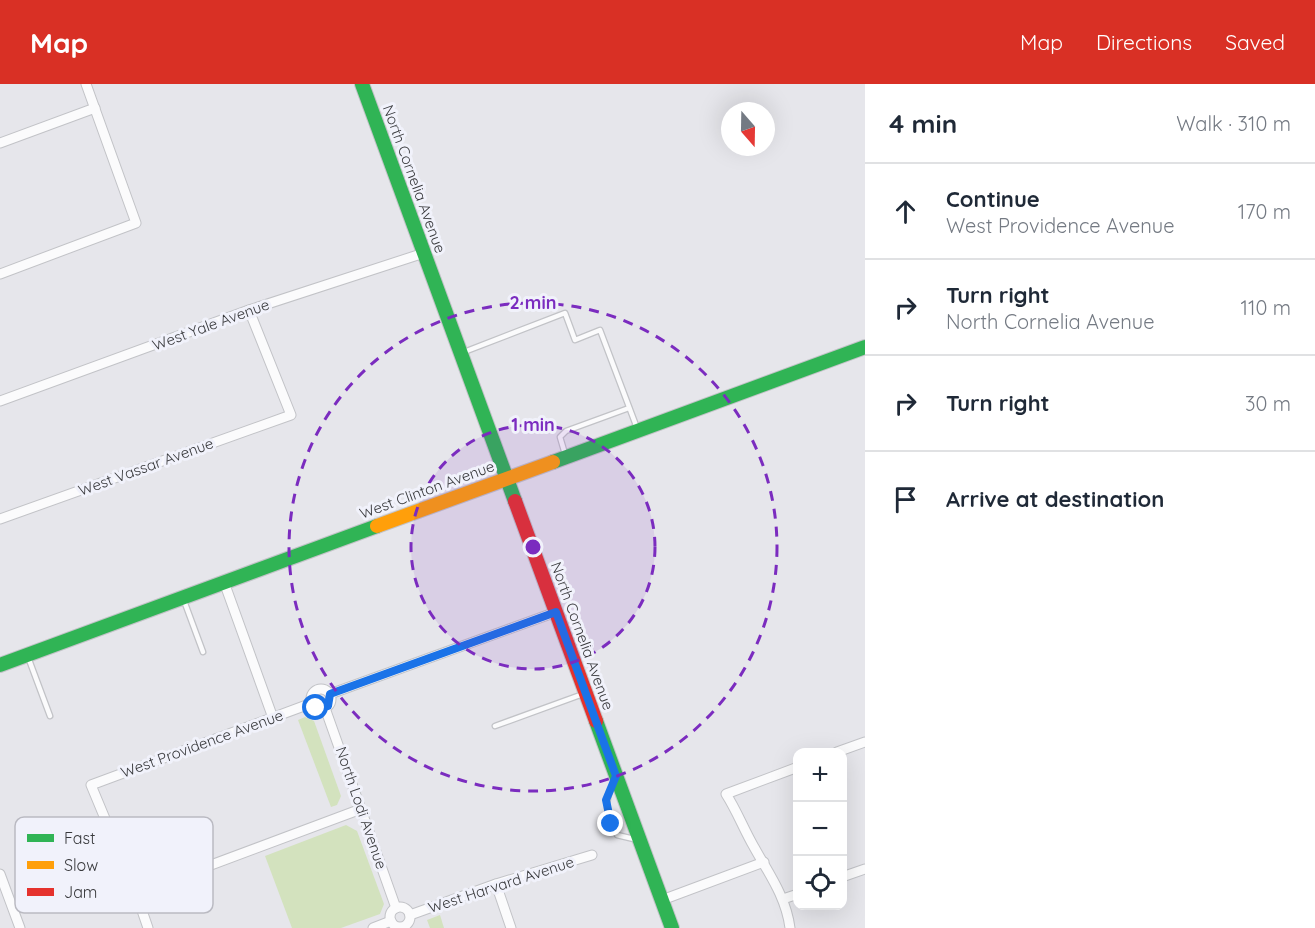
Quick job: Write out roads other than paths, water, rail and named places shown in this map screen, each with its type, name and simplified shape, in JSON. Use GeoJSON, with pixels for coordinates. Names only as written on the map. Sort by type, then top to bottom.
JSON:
{"type":"FeatureCollection","features":[{"type":"Feature","properties":{"kind":"main road","name":"North Cornelia Avenue"},"geometry":{"type":"LineString","coordinates":[[362,84],[672,928]]}},
{"type":"Feature","properties":{"kind":"main road","name":"West Clinton Avenue"},"geometry":{"type":"LineString","coordinates":[[0,665],[865,347]]}},
{"type":"Feature","properties":{"kind":"street"},"geometry":{"type":"LineString","coordinates":[[0,274],[136,223],[86,84]]}},
{"type":"Feature","properties":{"kind":"street"},"geometry":{"type":"LineString","coordinates":[[0,143],[95,108]]}},
{"type":"Feature","properties":{"kind":"street","name":"West Yale Avenue"},"geometry":{"type":"LineString","coordinates":[[0,401],[249,310],[424,253]]}},
{"type":"Feature","properties":{"kind":"street","name":"West Vassar Avenue"},"geometry":{"type":"LineString","coordinates":[[0,519],[291,415],[249,310]]}},
{"type":"Feature","properties":{"kind":"street"},"geometry":{"type":"LineString","coordinates":[[224,582],[273,718]]}},
{"type":"Feature","properties":{"kind":"street"},"geometry":{"type":"LineString","coordinates":[[330,694],[556,612]]}},
{"type":"Feature","properties":{"kind":"street"},"geometry":{"type":"LineString","coordinates":[[318,689],[330,694],[331,700],[326,708],[316,708],[312,703],[311,697],[318,689]]}},
{"type":"Feature","properties":{"kind":"street","name":"West Providence Avenue"},"geometry":{"type":"LineString","coordinates":[[104,817],[91,785],[312,703]]}},
{"type":"Feature","properties":{"kind":"street","name":"North Lodi Avenue"},"geometry":{"type":"LineString","coordinates":[[326,708],[396,908]]}},
{"type":"Feature","properties":{"kind":"street"},"geometry":{"type":"LineString","coordinates":[[847,749],[865,742]]}},
{"type":"Feature","properties":{"kind":"street"},"geometry":{"type":"LineString","coordinates":[[790,928],[783,899],[726,794],[793,769]]}},
{"type":"Feature","properties":{"kind":"street"},"geometry":{"type":"LineString","coordinates":[[213,864],[361,809]]}},
{"type":"Feature","properties":{"kind":"street","name":"West Harvard Avenue"},"geometry":{"type":"LineString","coordinates":[[410,915],[496,884],[592,855]]}},
{"type":"Feature","properties":{"kind":"street"},"geometry":{"type":"LineString","coordinates":[[662,900],[764,862]]}},
{"type":"Feature","properties":{"kind":"street"},"geometry":{"type":"LineString","coordinates":[[847,876],[865,869]]}},
{"type":"Feature","properties":{"kind":"street"},"geometry":{"type":"LineString","coordinates":[[0,874],[20,926],[9,928]]}},
{"type":"Feature","properties":{"kind":"street"},"geometry":{"type":"LineString","coordinates":[[496,884],[511,928]]}},
{"type":"Feature","properties":{"kind":"street"},"geometry":{"type":"LineString","coordinates":[[783,899],[793,896]]}},
{"type":"Feature","properties":{"kind":"street"},"geometry":{"type":"LineString","coordinates":[[396,908],[405,908],[410,915],[410,921],[405,926],[396,926],[392,921],[392,912],[396,908]]}},
{"type":"Feature","properties":{"kind":"street"},"geometry":{"type":"LineString","coordinates":[[143,913],[148,928]]}},
{"type":"Feature","properties":{"kind":"street"},"geometry":{"type":"LineString","coordinates":[[373,928],[392,921]]}},
{"type":"Feature","properties":{"kind":"lane"},"geometry":{"type":"LineString","coordinates":[[460,353],[565,313],[575,340],[600,330],[638,430]]}},
{"type":"Feature","properties":{"kind":"lane"},"geometry":{"type":"LineString","coordinates":[[567,457],[560,437],[566,431],[629,408]]}},
{"type":"Feature","properties":{"kind":"lane"},"geometry":{"type":"LineString","coordinates":[[183,597],[203,652]]}},
{"type":"Feature","properties":{"kind":"lane"},"geometry":{"type":"LineString","coordinates":[[27,654],[50,716]]}},
{"type":"Feature","properties":{"kind":"lane"},"geometry":{"type":"LineString","coordinates":[[495,726],[586,693]]}},
{"type":"Feature","properties":{"kind":"lane"},"geometry":{"type":"LineString","coordinates":[[616,776],[606,800],[611,824],[617,835],[640,840]]}}]}
